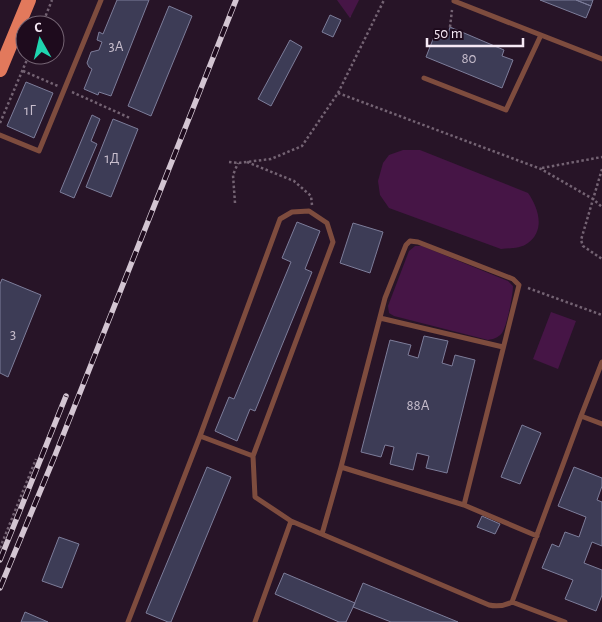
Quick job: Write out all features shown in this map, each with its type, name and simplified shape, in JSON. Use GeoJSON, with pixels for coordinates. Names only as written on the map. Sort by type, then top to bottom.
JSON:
{"type":"FeatureCollection","features":[{"type":"Feature","properties":{"kind":"main road"},"geometry":{"type":"LineString","coordinates":[[0,70],[29,0]]}},
{"type":"Feature","properties":{"kind":"lane"},"geometry":{"type":"LineString","coordinates":[[0,136],[39,151],[101,0]]}},
{"type":"Feature","properties":{"kind":"lane"},"geometry":{"type":"LineString","coordinates":[[454,1],[602,59]]}},
{"type":"Feature","properties":{"kind":"lane"},"geometry":{"type":"LineString","coordinates":[[424,78],[506,110],[541,35]]}},
{"type":"Feature","properties":{"kind":"lane"},"geometry":{"type":"LineString","coordinates":[[128,622],[200,436],[280,219],[292,212],[309,211],[327,223],[333,242],[253,456],[255,497],[291,521],[489,605],[498,606],[512,602],[564,622]]}},
{"type":"Feature","properties":{"kind":"lane"},"geometry":{"type":"LineString","coordinates":[[322,534],[385,298],[406,245],[410,241],[418,242],[513,278],[519,285],[464,505]]}},
{"type":"Feature","properties":{"kind":"lane"},"geometry":{"type":"LineString","coordinates":[[380,318],[503,347]]}},
{"type":"Feature","properties":{"kind":"lane"},"geometry":{"type":"LineString","coordinates":[[512,602],[580,416],[602,362]]}},
{"type":"Feature","properties":{"kind":"lane"},"geometry":{"type":"LineString","coordinates":[[580,416],[602,424]]}},
{"type":"Feature","properties":{"kind":"lane"},"geometry":{"type":"LineString","coordinates":[[200,436],[253,456]]}},
{"type":"Feature","properties":{"kind":"lane"},"geometry":{"type":"LineString","coordinates":[[340,468],[464,505],[537,536]]}},
{"type":"Feature","properties":{"kind":"lane"},"geometry":{"type":"LineString","coordinates":[[255,622],[291,521]]}},
{"type":"Feature","properties":{"kind":"lane"},"geometry":{"type":"LineString","coordinates":[[541,622],[544,614]]}},
{"type":"Feature","properties":{"kind":"path"},"geometry":{"type":"LineString","coordinates":[[46,15],[52,0]]}},
{"type":"Feature","properties":{"kind":"path"},"geometry":{"type":"LineString","coordinates":[[229,162],[238,163],[272,159],[302,146],[338,93],[384,0]]}},
{"type":"Feature","properties":{"kind":"path"},"geometry":{"type":"LineString","coordinates":[[450,28],[454,1]]}},
{"type":"Feature","properties":{"kind":"path"},"geometry":{"type":"LineString","coordinates":[[0,123],[25,65]]}},
{"type":"Feature","properties":{"kind":"path"},"geometry":{"type":"LineString","coordinates":[[22,71],[130,118]]}},
{"type":"Feature","properties":{"kind":"path"},"geometry":{"type":"LineString","coordinates":[[338,93],[541,169],[602,207]]}},
{"type":"Feature","properties":{"kind":"path"},"geometry":{"type":"LineString","coordinates":[[541,169],[602,157]]}},
{"type":"Feature","properties":{"kind":"path"},"geometry":{"type":"LineString","coordinates":[[246,162],[294,181],[311,196],[314,214]]}},
{"type":"Feature","properties":{"kind":"path"},"geometry":{"type":"LineString","coordinates":[[235,203],[233,175],[238,163]]}},
{"type":"Feature","properties":{"kind":"path"},"geometry":{"type":"LineString","coordinates":[[602,169],[581,240],[582,246],[602,260]]}},
{"type":"Feature","properties":{"kind":"path"},"geometry":{"type":"LineString","coordinates":[[519,285],[602,315]]}},
{"type":"Feature","properties":{"kind":"path"},"geometry":{"type":"LineString","coordinates":[[0,548],[36,459]]}},
{"type":"Feature","properties":{"kind":"green space"},"geometry":{"type":"Polygon","coordinates":[[[337,0],[359,0],[350,18],[337,0]]]}},
{"type":"Feature","properties":{"kind":"green space"},"geometry":{"type":"Polygon","coordinates":[[[403,150],[420,150],[528,193],[535,205],[539,225],[534,238],[522,246],[501,249],[389,208],[380,195],[378,181],[383,163],[389,155],[403,150]]]}},
{"type":"Feature","properties":{"kind":"green space"},"geometry":{"type":"Polygon","coordinates":[[[415,246],[422,246],[508,281],[513,286],[508,317],[500,335],[488,340],[394,316],[389,313],[388,306],[409,251],[415,246]]]}},
{"type":"Feature","properties":{"kind":"green space"},"geometry":{"type":"Polygon","coordinates":[[[551,312],[576,321],[558,369],[533,359],[551,312]]]}},
{"type":"Feature","properties":{"kind":"building"},"geometry":{"type":"Polygon","coordinates":[[[117,0],[149,0],[111,96],[99,92],[98,95],[84,89],[92,69],[87,63],[91,52],[99,50],[102,42],[97,40],[99,32],[103,34],[117,0]]]}},
{"type":"Feature","properties":{"kind":"building"},"geometry":{"type":"Polygon","coordinates":[[[540,0],[576,0],[591,6],[586,18],[540,0]]]}},
{"type":"Feature","properties":{"kind":"building"},"geometry":{"type":"Polygon","coordinates":[[[576,0],[593,0],[591,6],[576,0]]]}},
{"type":"Feature","properties":{"kind":"building"},"geometry":{"type":"Polygon","coordinates":[[[169,6],[192,16],[151,116],[128,106],[169,6]]]}},
{"type":"Feature","properties":{"kind":"building"},"geometry":{"type":"Polygon","coordinates":[[[330,15],[341,20],[333,37],[322,32],[330,15]]]}},
{"type":"Feature","properties":{"kind":"building"},"geometry":{"type":"Polygon","coordinates":[[[450,27],[504,50],[502,56],[513,60],[502,88],[426,57],[437,29],[448,34],[450,27]]]}},
{"type":"Feature","properties":{"kind":"building"},"geometry":{"type":"Polygon","coordinates":[[[290,40],[302,47],[271,106],[258,99],[290,40]]]}},
{"type":"Feature","properties":{"kind":"building"},"geometry":{"type":"Polygon","coordinates":[[[26,82],[53,93],[34,138],[7,126],[26,82]]]}},
{"type":"Feature","properties":{"kind":"building"},"geometry":{"type":"Polygon","coordinates":[[[92,115],[100,119],[91,141],[97,144],[74,198],[60,192],[92,115]]]}},
{"type":"Feature","properties":{"kind":"building"},"geometry":{"type":"Polygon","coordinates":[[[113,119],[138,129],[111,197],[86,187],[113,119]]]}},
{"type":"Feature","properties":{"kind":"building"},"geometry":{"type":"Polygon","coordinates":[[[297,222],[320,231],[305,269],[312,272],[255,411],[250,409],[237,441],[215,431],[229,397],[234,399],[291,262],[282,258],[297,222]]]}},
{"type":"Feature","properties":{"kind":"building"},"geometry":{"type":"Polygon","coordinates":[[[353,223],[383,232],[370,273],[340,263],[353,223]]]}},
{"type":"Feature","properties":{"kind":"building"},"geometry":{"type":"Polygon","coordinates":[[[2,279],[41,295],[8,377],[0,373],[0,284],[2,279]]]}},
{"type":"Feature","properties":{"kind":"building"},"geometry":{"type":"Polygon","coordinates":[[[424,336],[448,341],[442,363],[452,366],[455,355],[475,360],[447,473],[426,468],[429,456],[417,453],[413,470],[390,464],[394,447],[385,445],[381,457],[361,452],[390,340],[411,345],[408,355],[418,358],[424,336]]]}},
{"type":"Feature","properties":{"kind":"building"},"geometry":{"type":"Polygon","coordinates":[[[522,425],[541,433],[520,484],[501,477],[522,425]]]}},
{"type":"Feature","properties":{"kind":"building"},"geometry":{"type":"Polygon","coordinates":[[[207,467],[231,477],[171,622],[168,622],[146,613],[207,467]]]}},
{"type":"Feature","properties":{"kind":"building"},"geometry":{"type":"Polygon","coordinates":[[[574,467],[602,478],[602,486],[597,500],[602,502],[602,546],[592,542],[584,563],[602,570],[602,595],[596,611],[565,599],[573,580],[542,568],[552,544],[559,547],[565,532],[579,537],[586,517],[558,506],[574,467]]]}},
{"type":"Feature","properties":{"kind":"building"},"geometry":{"type":"Polygon","coordinates":[[[482,516],[500,524],[495,534],[477,527],[482,516]]]}},
{"type":"Feature","properties":{"kind":"building"},"geometry":{"type":"Polygon","coordinates":[[[59,537],[79,544],[62,588],[42,581],[59,537]]]}},
{"type":"Feature","properties":{"kind":"building"},"geometry":{"type":"Polygon","coordinates":[[[284,573],[355,603],[346,622],[339,622],[275,594],[284,573]]]}},
{"type":"Feature","properties":{"kind":"building"},"geometry":{"type":"Polygon","coordinates":[[[363,583],[458,622],[391,622],[353,607],[363,583]]]}},
{"type":"Feature","properties":{"kind":"building"},"geometry":{"type":"Polygon","coordinates":[[[25,612],[48,622],[21,622],[25,612]]]}},
{"type":"Feature","properties":{"kind":"railway"},"geometry":{"type":"LineString","coordinates":[[0,588],[54,458],[236,0]]}},
{"type":"Feature","properties":{"kind":"railway"},"geometry":{"type":"LineString","coordinates":[[0,560],[66,396]]}}]}
